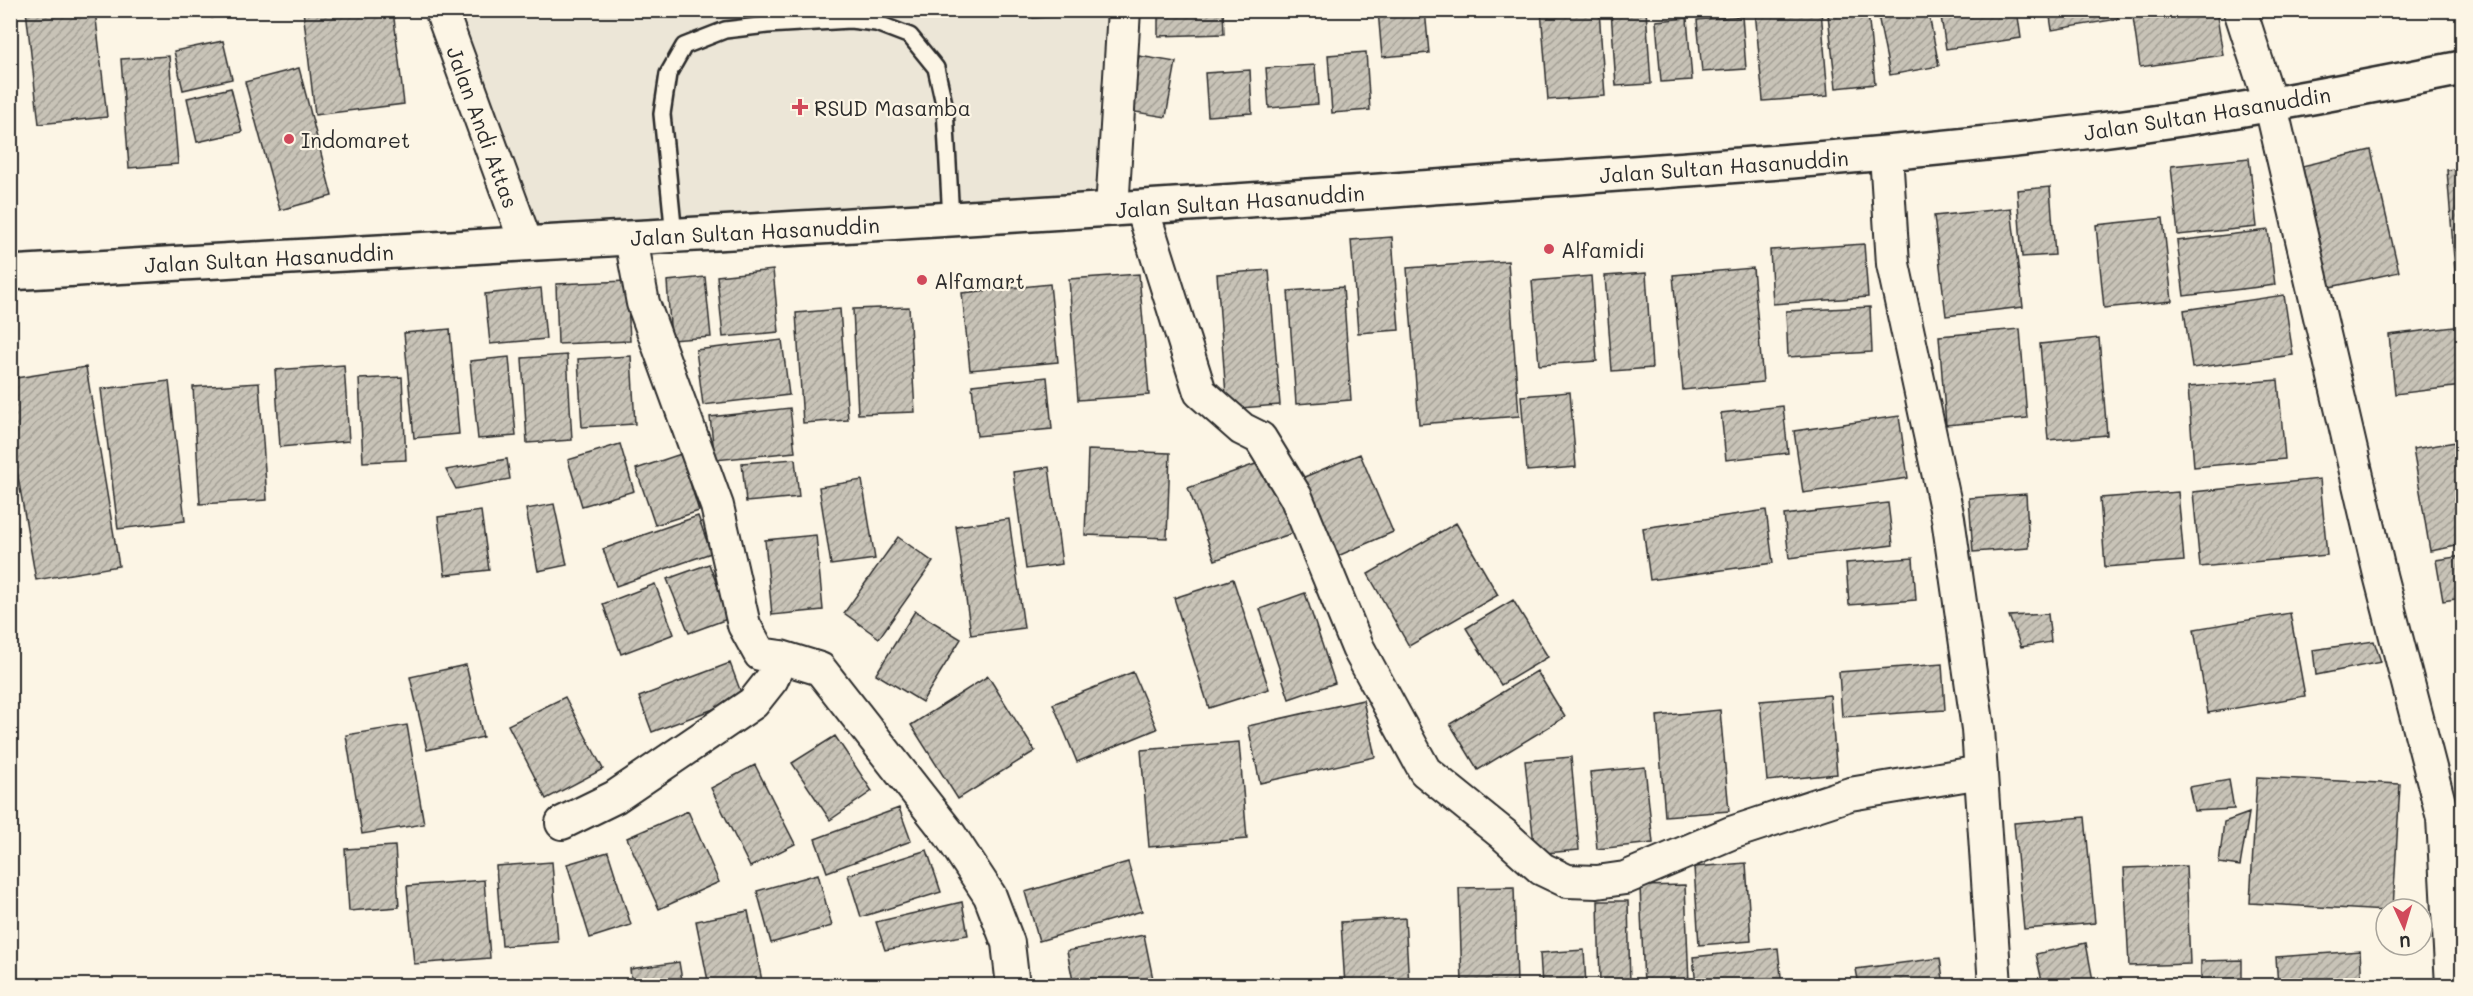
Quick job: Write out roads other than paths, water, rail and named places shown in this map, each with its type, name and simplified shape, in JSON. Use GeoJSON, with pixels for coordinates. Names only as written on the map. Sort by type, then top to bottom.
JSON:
{"type":"FeatureCollection","features":[{"type":"Feature","properties":{"kind":"highway","name":"Jalan Sultan Hasanuddin"},"geometry":{"type":"LineString","coordinates":[[10,273],[1127,209],[1886,154],[2089,132],[2271,106],[2463,68]]}},
{"type":"Feature","properties":{"kind":"street","name":"Jalan Andi Attas"},"geometry":{"type":"LineString","coordinates":[[441,10],[526,243]]}},
{"type":"Feature","properties":{"kind":"street"},"geometry":{"type":"LineString","coordinates":[[1124,10],[1127,209],[1200,392],[1242,429],[1260,438],[1296,496],[1358,648],[1425,771],[1542,869],[1567,881],[1597,882],[1625,878],[1731,833],[1850,794],[1981,772]]}},
{"type":"Feature","properties":{"kind":"street"},"geometry":{"type":"LineString","coordinates":[[2240,10],[2271,106],[2380,575],[2443,818],[2452,986]]}},
{"type":"Feature","properties":{"kind":"street"},"geometry":{"type":"LineString","coordinates":[[1886,154],[1893,264],[1948,518],[1978,729],[1995,986]]}},
{"type":"Feature","properties":{"kind":"street"},"geometry":{"type":"LineString","coordinates":[[632,239],[643,303],[717,506],[744,625],[760,654],[782,657],[820,669],[950,834],[990,896],[1008,943],[1013,986]]}},
{"type":"Feature","properties":{"kind":"street"},"geometry":{"type":"LineString","coordinates":[[562,823],[615,797],[753,704],[772,679],[782,657]]}},
{"type":"Feature","properties":{"kind":"lane"},"geometry":{"type":"LineString","coordinates":[[674,236],[662,114],[668,74],[684,46],[725,30],[850,20],[876,23],[910,36],[936,68],[945,108],[951,220]]}},
{"type":"Feature","properties":{"kind":"place","name":"RSUD Masamba"},"geometry":{"type":"Point","coordinates":[800,107]}},
{"type":"Feature","properties":{"kind":"place","name":"Indomaret"},"geometry":{"type":"Point","coordinates":[289,139]}},
{"type":"Feature","properties":{"kind":"place","name":"Alfamidi"},"geometry":{"type":"Point","coordinates":[1549,249]}},
{"type":"Feature","properties":{"kind":"place","name":"Alfamart"},"geometry":{"type":"Point","coordinates":[922,280]}}]}
